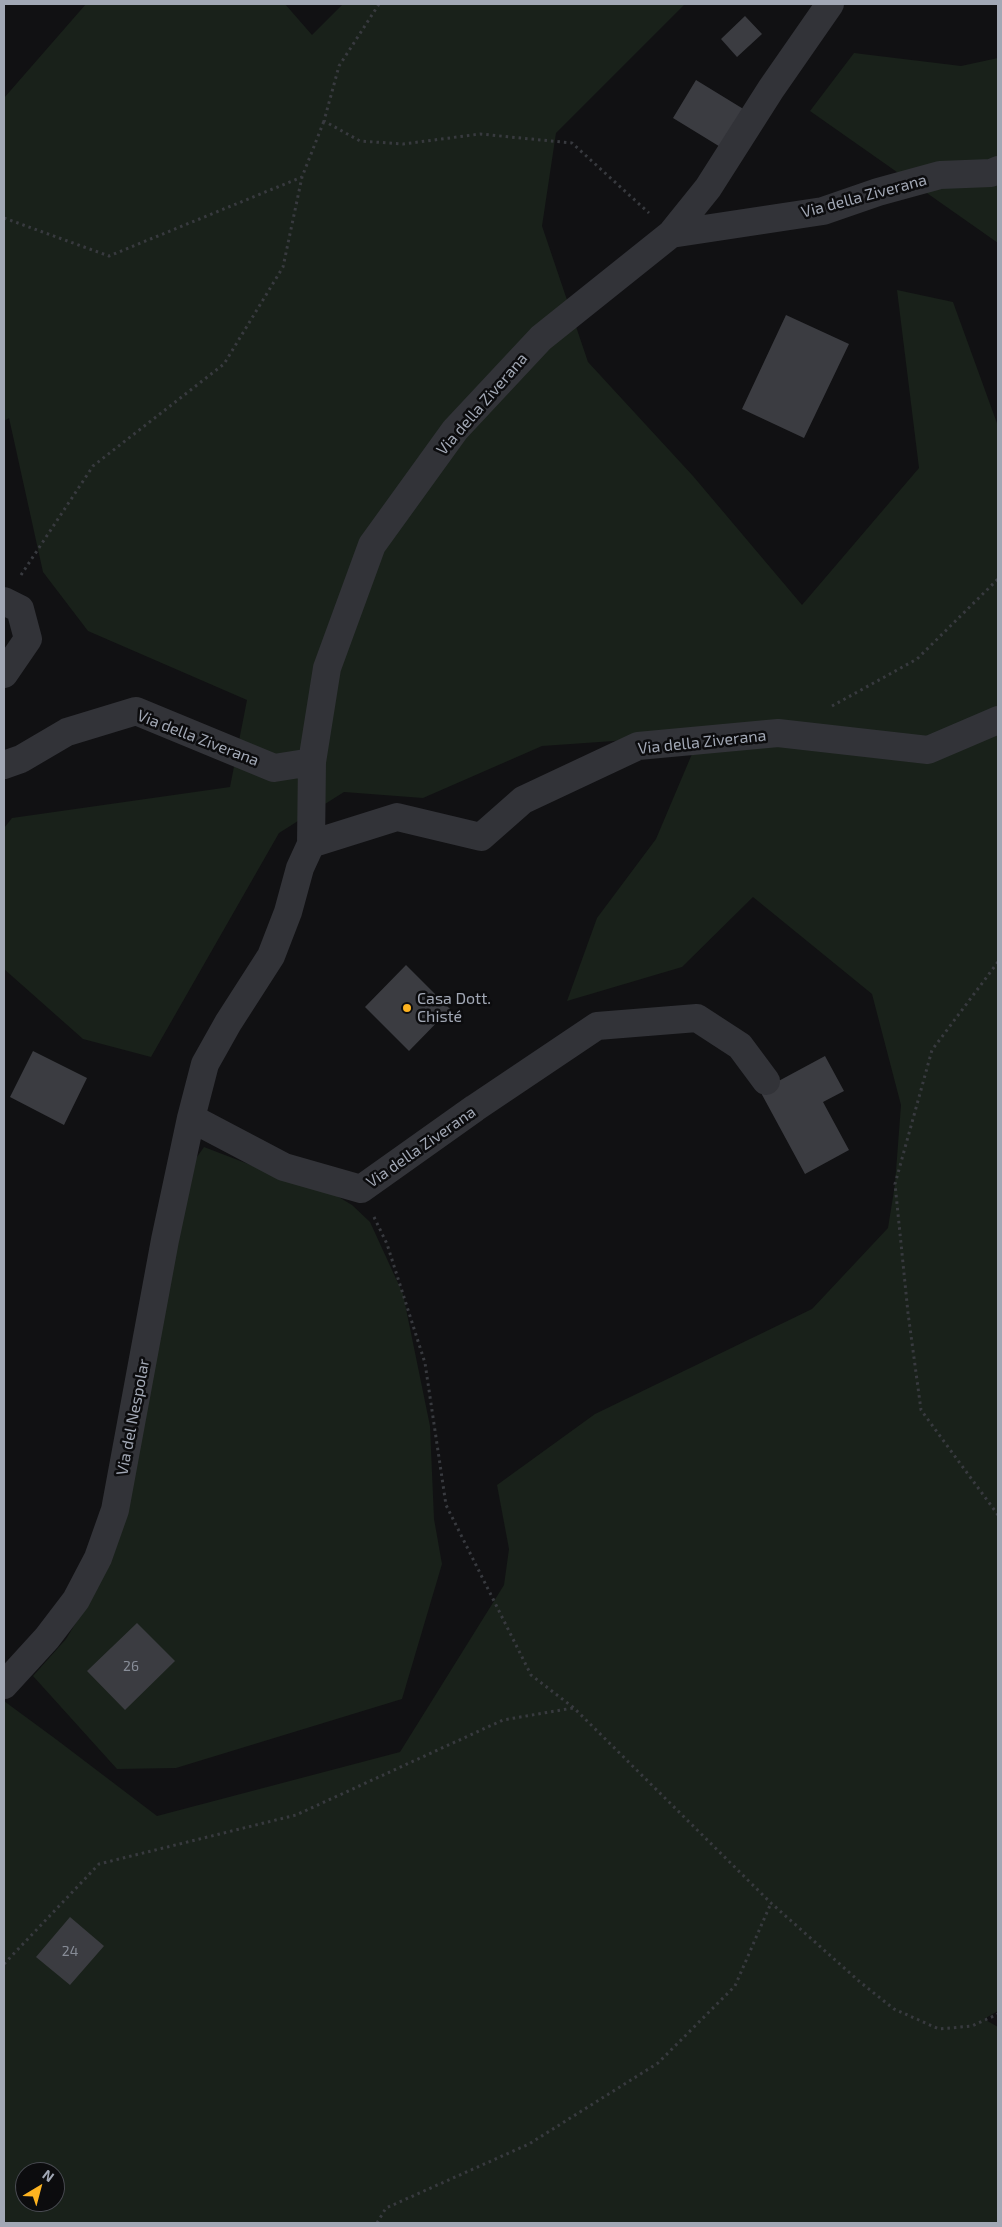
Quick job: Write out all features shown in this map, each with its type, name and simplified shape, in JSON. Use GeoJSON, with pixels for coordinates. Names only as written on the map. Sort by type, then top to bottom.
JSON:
{"type":"FeatureCollection","features":[{"type":"Feature","properties":{"kind":"street","name":"Via della Ziverana"},"geometry":{"type":"LineString","coordinates":[[766,1081],[740,1046],[697,1018],[597,1026],[475,1108],[361,1189],[284,1167],[191,1118],[205,1064],[228,1023],[271,956],[288,912],[300,868],[311,844],[312,762],[327,668],[372,545],[455,430],[541,338],[671,234],[708,188],[771,88],[830,4]]}},
{"type":"Feature","properties":{"kind":"street","name":"Via della Ziverana"},"geometry":{"type":"LineString","coordinates":[[671,234],[823,211],[878,192],[940,176],[991,174],[998,170]]}},
{"type":"Feature","properties":{"kind":"street"},"geometry":{"type":"LineString","coordinates":[[4,601],[20,609],[28,639],[4,674]]}},
{"type":"Feature","properties":{"kind":"street","name":"Via della Ziverana"},"geometry":{"type":"LineString","coordinates":[[4,765],[21,759],[67,732],[136,710],[274,768],[312,762]]}},
{"type":"Feature","properties":{"kind":"street","name":"Via della Ziverana"},"geometry":{"type":"LineString","coordinates":[[311,844],[397,817],[481,837],[523,800],[638,746],[778,733],[928,750],[998,720]]}},
{"type":"Feature","properties":{"kind":"street","name":"Via del Nespolar"},"geometry":{"type":"LineString","coordinates":[[4,1685],[47,1638],[76,1600],[98,1558],[115,1510],[165,1240],[191,1118]]}},
{"type":"Feature","properties":{"kind":"path"},"geometry":{"type":"LineString","coordinates":[[4,601],[93,466],[224,364],[282,267],[302,177],[324,121],[339,66],[379,4]]}},
{"type":"Feature","properties":{"kind":"path"},"geometry":{"type":"LineString","coordinates":[[324,121],[360,141],[403,144],[480,134],[572,143],[671,234]]}},
{"type":"Feature","properties":{"kind":"path"},"geometry":{"type":"LineString","coordinates":[[4,218],[109,256],[302,177]]}},
{"type":"Feature","properties":{"kind":"path"},"geometry":{"type":"LineString","coordinates":[[827,709],[918,659],[998,580]]}},
{"type":"Feature","properties":{"kind":"path"},"geometry":{"type":"LineString","coordinates":[[998,962],[932,1050],[895,1184],[908,1313],[921,1410],[998,1515]]}},
{"type":"Feature","properties":{"kind":"path"},"geometry":{"type":"LineString","coordinates":[[361,1189],[387,1244],[425,1363],[446,1505],[531,1675],[574,1708],[771,1903],[846,1970],[894,2009],[939,2029],[972,2026],[998,2014]]}},
{"type":"Feature","properties":{"kind":"path"},"geometry":{"type":"LineString","coordinates":[[4,1964],[99,1864],[296,1815],[503,1720],[574,1708]]}},
{"type":"Feature","properties":{"kind":"path"},"geometry":{"type":"LineString","coordinates":[[377,2223],[386,2208],[529,2144],[658,2063],[735,1986],[771,1903]]}},
{"type":"Feature","properties":{"kind":"shaded area"},"geometry":{"type":"Polygon","coordinates":[[[86,4],[285,4],[312,35],[343,4],[685,4],[556,133],[542,226],[588,362],[693,476],[802,605],[919,468],[897,290],[953,302],[998,426],[998,2011],[984,2019],[998,2027],[998,2223],[4,2223],[4,1701],[157,1816],[400,1752],[504,1585],[509,1549],[497,1485],[595,1414],[812,1309],[888,1228],[895,1184],[901,1105],[872,994],[753,897],[682,967],[567,1001],[597,918],[656,839],[700,735],[542,746],[423,798],[344,792],[279,833],[151,1057],[83,1039],[4,969],[4,828],[12,818],[230,787],[247,700],[88,631],[43,572],[9,418],[4,421],[4,98],[86,4]]]}},
{"type":"Feature","properties":{"kind":"shaded area"},"geometry":{"type":"Polygon","coordinates":[[[854,53],[961,66],[998,58],[998,243],[810,111],[854,53]]]}},
{"type":"Feature","properties":{"kind":"shaded area"},"geometry":{"type":"Polygon","coordinates":[[[204,1147],[332,1193],[352,1205],[370,1222],[403,1294],[430,1426],[434,1519],[442,1564],[402,1699],[176,1768],[117,1769],[33,1676],[66,1639],[91,1598],[190,1167],[204,1147]]]}},
{"type":"Feature","properties":{"kind":"building"},"geometry":{"type":"Polygon","coordinates":[[[745,16],[762,34],[737,57],[721,39],[745,16]]]}},
{"type":"Feature","properties":{"kind":"building"},"geometry":{"type":"Polygon","coordinates":[[[696,80],[745,110],[722,148],[673,118],[696,80]]]}},
{"type":"Feature","properties":{"kind":"building"},"geometry":{"type":"Polygon","coordinates":[[[786,315],[849,344],[804,438],[742,409],[786,315]]]}},
{"type":"Feature","properties":{"kind":"building","name":"Casa Dott. Chisté"},"geometry":{"type":"Polygon","coordinates":[[[406,965],[450,1009],[409,1051],[365,1007],[406,965]]]}},
{"type":"Feature","properties":{"kind":"building"},"geometry":{"type":"Polygon","coordinates":[[[33,1051],[87,1078],[64,1125],[10,1097],[33,1051]]]}},
{"type":"Feature","properties":{"kind":"building"},"geometry":{"type":"Polygon","coordinates":[[[825,1056],[844,1091],[823,1102],[849,1150],[805,1174],[760,1091],[825,1056]]]}},
{"type":"Feature","properties":{"kind":"building"},"geometry":{"type":"Polygon","coordinates":[[[137,1623],[175,1661],[125,1710],[87,1671],[137,1623]]]}},
{"type":"Feature","properties":{"kind":"building"},"geometry":{"type":"Polygon","coordinates":[[[70,1917],[104,1946],[70,1985],[36,1957],[70,1917]]]}},
{"type":"Feature","properties":{"kind":"place","name":"Casa Dott. Chisté"},"geometry":{"type":"Point","coordinates":[407,1008]}}]}
